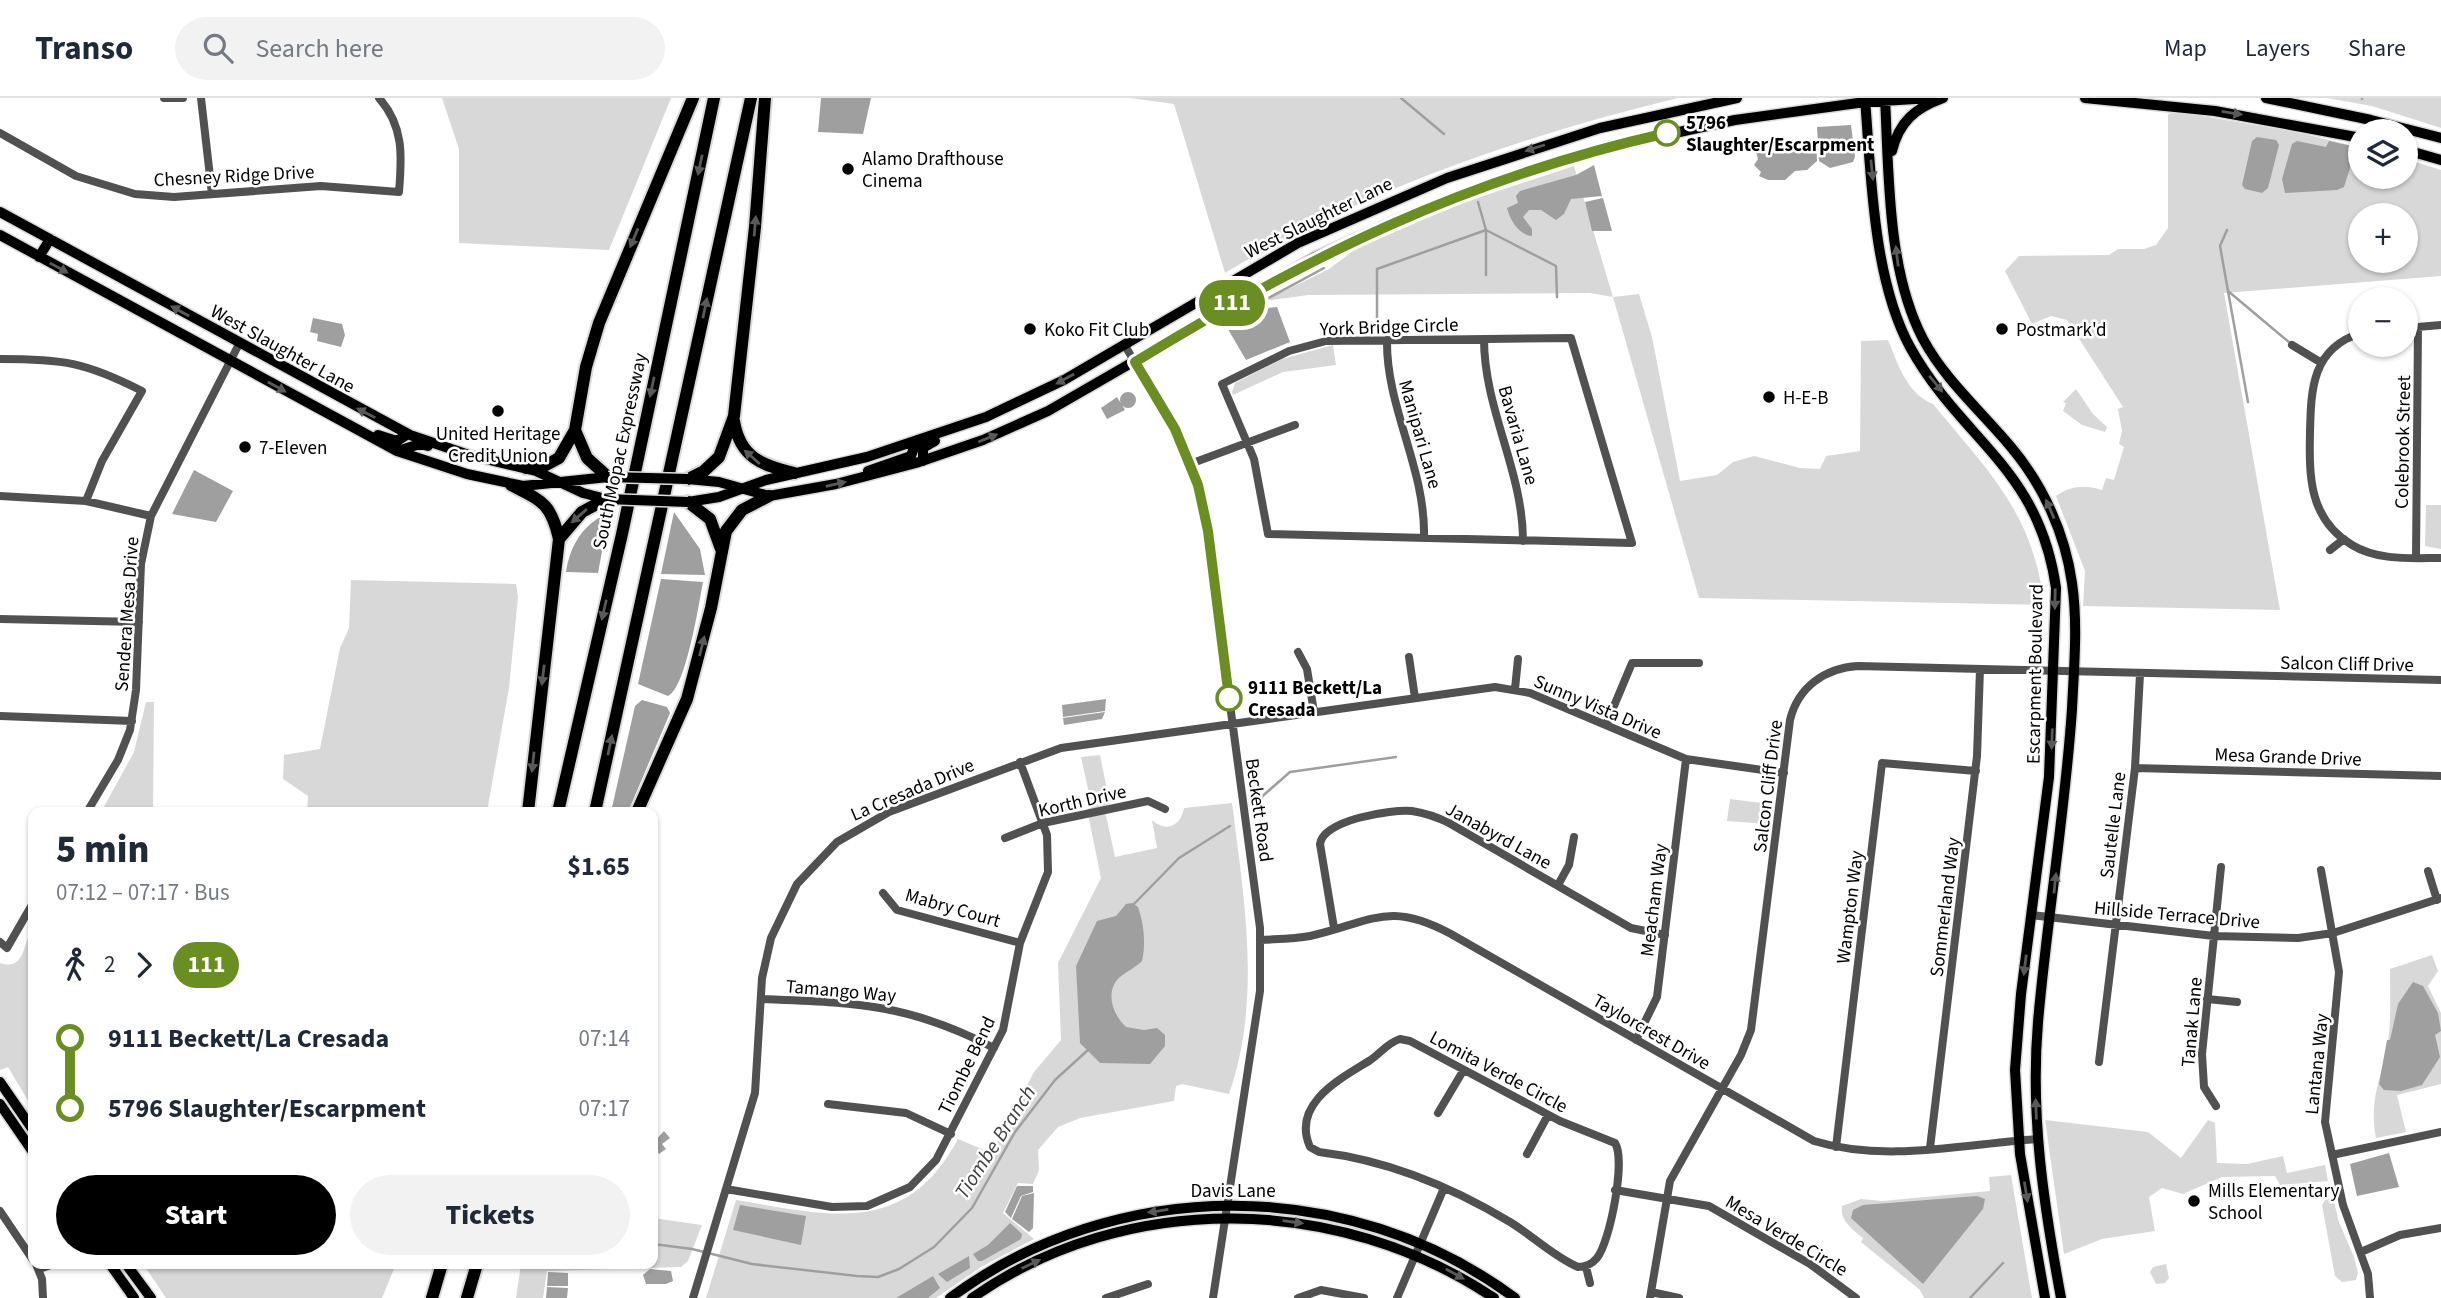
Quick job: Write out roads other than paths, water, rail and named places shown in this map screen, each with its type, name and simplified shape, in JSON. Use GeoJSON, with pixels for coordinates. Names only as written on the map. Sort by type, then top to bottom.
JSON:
{"type":"FeatureCollection","features":[{"type":"Feature","properties":{"kind":"highway"},"geometry":{"type":"LineString","coordinates":[[526,468],[546,465],[559,457],[575,430],[586,368],[599,323],[693,98]]}},
{"type":"Feature","properties":{"kind":"highway","name":"South Mopac Expressway"},"geometry":{"type":"LineString","coordinates":[[559,807],[624,521],[714,98]]}},
{"type":"Feature","properties":{"kind":"highway"},"geometry":{"type":"LineString","coordinates":[[596,807],[751,98]]}},
{"type":"Feature","properties":{"kind":"highway"},"geometry":{"type":"LineString","coordinates":[[688,478],[704,471],[719,457],[734,416],[755,227],[765,98]]}},
{"type":"Feature","properties":{"kind":"highway"},"geometry":{"type":"LineString","coordinates":[[734,416],[738,440],[752,459],[767,467],[794,473]]}},
{"type":"Feature","properties":{"kind":"highway"},"geometry":{"type":"LineString","coordinates":[[575,430],[587,457],[608,477]]}},
{"type":"Feature","properties":{"kind":"highway"},"geometry":{"type":"LineString","coordinates":[[511,485],[547,505],[553,515],[559,539],[529,807]]}},
{"type":"Feature","properties":{"kind":"highway"},"geometry":{"type":"LineString","coordinates":[[639,807],[687,699],[711,608],[726,531],[738,513],[769,496]]}},
{"type":"Feature","properties":{"kind":"highway"},"geometry":{"type":"LineString","coordinates":[[559,539],[582,512],[606,499]]}},
{"type":"Feature","properties":{"kind":"highway"},"geometry":{"type":"LineString","coordinates":[[688,502],[710,519],[721,550]]}},
{"type":"Feature","properties":{"kind":"highway"},"geometry":{"type":"LineString","coordinates":[[432,1298],[441,1269]]}},
{"type":"Feature","properties":{"kind":"highway"},"geometry":{"type":"LineString","coordinates":[[467,1298],[476,1269]]}},
{"type":"Feature","properties":{"kind":"main road","name":"West Slaughter Lane"},"geometry":{"type":"LineString","coordinates":[[0,212],[408,434],[526,468],[583,493],[606,499],[688,502],[711,499],[794,473],[832,467],[916,442],[986,417],[1064,380],[1235,277],[1342,222],[1458,174],[1600,128],[1737,98]]}},
{"type":"Feature","properties":{"kind":"main road","name":"West Slaughter Lane"},"geometry":{"type":"LineString","coordinates":[[0,235],[397,452],[511,485],[539,486],[608,477],[688,478],[719,482],[769,496],[859,478],[923,461],[1012,428],[1088,390],[1265,284],[1399,219],[1507,177],[1605,148],[1735,120],[1865,100],[1932,98]]}},
{"type":"Feature","properties":{"kind":"main road"},"geometry":{"type":"LineString","coordinates":[[1889,162],[1895,136],[1907,118],[1926,104],[1943,98]]}},
{"type":"Feature","properties":{"kind":"main road"},"geometry":{"type":"LineString","coordinates":[[2085,98],[2165,101],[2348,135]]}},
{"type":"Feature","properties":{"kind":"main road"},"geometry":{"type":"LineString","coordinates":[[2266,98],[2360,117],[2441,138]]}},
{"type":"Feature","properties":{"kind":"main road","name":"Escarpment Boulevard"},"geometry":{"type":"LineString","coordinates":[[1885,99],[1898,265],[1909,307],[1940,366],[2003,438],[2041,492],[2060,534],[2069,567],[2075,612],[2070,754],[2038,1023],[2037,1139],[2043,1196],[2061,1298]]}},
{"type":"Feature","properties":{"kind":"main road","name":"Escarpment Boulevard"},"geometry":{"type":"LineString","coordinates":[[1865,100],[1881,254],[1895,312],[1909,344],[1930,377],[2021,487],[2034,510],[2049,550],[2056,588],[2049,777],[2015,1070],[2018,1140],[2045,1298]]}},
{"type":"Feature","properties":{"kind":"main road"},"geometry":{"type":"LineString","coordinates":[[1600,128],[1605,148]]}},
{"type":"Feature","properties":{"kind":"main road"},"geometry":{"type":"LineString","coordinates":[[2418,153],[2441,160]]}},
{"type":"Feature","properties":{"kind":"main road"},"geometry":{"type":"LineString","coordinates":[[39,257],[50,239]]}},
{"type":"Feature","properties":{"kind":"main road"},"geometry":{"type":"LineString","coordinates":[[1892,301],[1906,296]]}},
{"type":"Feature","properties":{"kind":"main road"},"geometry":{"type":"LineString","coordinates":[[1895,312],[1909,307]]}},
{"type":"Feature","properties":{"kind":"main road"},"geometry":{"type":"LineString","coordinates":[[323,413],[337,414],[392,440],[408,434]]}},
{"type":"Feature","properties":{"kind":"main road"},"geometry":{"type":"LineString","coordinates":[[923,461],[922,451],[928,444],[970,428],[986,417]]}},
{"type":"Feature","properties":{"kind":"main road"},"geometry":{"type":"LineString","coordinates":[[1991,448],[2003,438]]}},
{"type":"Feature","properties":{"kind":"main road"},"geometry":{"type":"LineString","coordinates":[[859,478],[869,471],[911,456],[916,442]]}},
{"type":"Feature","properties":{"kind":"main road"},"geometry":{"type":"LineString","coordinates":[[397,452],[420,444],[469,459],[493,460]]}},
{"type":"Feature","properties":{"kind":"main road"},"geometry":{"type":"LineString","coordinates":[[1,1086],[28,1123]]}},
{"type":"Feature","properties":{"kind":"main road"},"geometry":{"type":"LineString","coordinates":[[0,1104],[28,1145]]}},
{"type":"Feature","properties":{"kind":"main road","name":"Davis Lane"},"geometry":{"type":"LineString","coordinates":[[950,1298],[1009,1260],[1079,1230],[1164,1209],[1226,1204],[1269,1206],[1340,1217],[1420,1243],[1489,1279],[1515,1298]]}},
{"type":"Feature","properties":{"kind":"main road","name":"Davis Lane"},"geometry":{"type":"LineString","coordinates":[[971,1298],[1029,1265],[1097,1238],[1169,1222],[1225,1217],[1313,1224],[1373,1240],[1414,1255],[1456,1275],[1494,1298]]}},
{"type":"Feature","properties":{"kind":"main road"},"geometry":{"type":"LineString","coordinates":[[114,1269],[134,1298]]}},
{"type":"Feature","properties":{"kind":"main road"},"geometry":{"type":"LineString","coordinates":[[131,1269],[151,1298]]}},
{"type":"Feature","properties":{"kind":"street"},"geometry":{"type":"LineString","coordinates":[[164,98],[183,98]]}},
{"type":"Feature","properties":{"kind":"street"},"geometry":{"type":"LineString","coordinates":[[201,98],[212,194]]}},
{"type":"Feature","properties":{"kind":"street","name":"Chesney Ridge Drive"},"geometry":{"type":"LineString","coordinates":[[0,133],[76,176],[106,187],[157,197],[320,186],[399,192],[401,139],[394,119],[379,98]]}},
{"type":"Feature","properties":{"kind":"street"},"geometry":{"type":"LineString","coordinates":[[2418,327],[2441,325]]}},
{"type":"Feature","properties":{"kind":"street","name":"Colebrook Street"},"geometry":{"type":"LineString","coordinates":[[2416,558],[2420,354],[2418,327]]}},
{"type":"Feature","properties":{"kind":"street","name":"York Bridge Circle"},"geometry":{"type":"LineString","coordinates":[[1571,338],[1632,543],[1268,534],[1262,491],[1249,443],[1222,384],[1280,355],[1314,343],[1387,340],[1571,338]]}},
{"type":"Feature","properties":{"kind":"street","name":"Bavaria Lane"},"geometry":{"type":"LineString","coordinates":[[1484,339],[1486,379],[1521,501],[1522,541]]}},
{"type":"Feature","properties":{"kind":"street","name":"Manipari Lane"},"geometry":{"type":"LineString","coordinates":[[1387,340],[1388,379],[1424,505],[1424,538]]}},
{"type":"Feature","properties":{"kind":"street"},"geometry":{"type":"LineString","coordinates":[[2348,340],[2337,345],[2320,362],[2311,387],[2310,481],[2323,518],[2344,539],[2373,554],[2441,558]]}},
{"type":"Feature","properties":{"kind":"street","name":"Sendera Mesa Drive"},"geometry":{"type":"LineString","coordinates":[[90,807],[118,760],[132,721],[141,564],[151,516],[163,486],[239,344]]}},
{"type":"Feature","properties":{"kind":"street","name":"Beckett Road"},"geometry":{"type":"LineString","coordinates":[[1124,344],[1175,429],[1191,464],[1206,520],[1261,940],[1260,990],[1213,1298]]}},
{"type":"Feature","properties":{"kind":"street"},"geometry":{"type":"LineString","coordinates":[[2292,345],[2320,362]]}},
{"type":"Feature","properties":{"kind":"street"},"geometry":{"type":"LineString","coordinates":[[0,359],[51,359],[80,363],[100,369],[142,391],[102,461],[86,501]]}},
{"type":"Feature","properties":{"kind":"street"},"geometry":{"type":"LineString","coordinates":[[1191,464],[1296,425]]}},
{"type":"Feature","properties":{"kind":"street"},"geometry":{"type":"LineString","coordinates":[[0,496],[86,501],[151,516]]}},
{"type":"Feature","properties":{"kind":"street"},"geometry":{"type":"LineString","coordinates":[[2330,550],[2344,539]]}},
{"type":"Feature","properties":{"kind":"street"},"geometry":{"type":"LineString","coordinates":[[0,619],[139,622]]}},
{"type":"Feature","properties":{"kind":"street"},"geometry":{"type":"LineString","coordinates":[[1298,652],[1307,669],[1314,712]]}},
{"type":"Feature","properties":{"kind":"street"},"geometry":{"type":"LineString","coordinates":[[1409,657],[1415,698]]}},
{"type":"Feature","properties":{"kind":"street"},"geometry":{"type":"LineString","coordinates":[[1515,689],[1518,660]]}},
{"type":"Feature","properties":{"kind":"street"},"geometry":{"type":"LineString","coordinates":[[1606,724],[1632,663],[1699,663]]}},
{"type":"Feature","properties":{"kind":"street","name":"Salcon Cliff Drive"},"geometry":{"type":"LineString","coordinates":[[1650,1295],[1674,1171],[1722,1089],[1751,1030],[1792,711],[1807,688],[1826,673],[1858,666],[2441,680]]}},
{"type":"Feature","properties":{"kind":"street","name":"Sommerland Way"},"geometry":{"type":"LineString","coordinates":[[1930,1148],[1976,771],[1980,669]]}},
{"type":"Feature","properties":{"kind":"street","name":"Sautelle Lane"},"geometry":{"type":"LineString","coordinates":[[2099,1062],[2135,768],[2140,674]]}},
{"type":"Feature","properties":{"kind":"street","name":"Sunny Vista Drive"},"geometry":{"type":"LineString","coordinates":[[1233,723],[1490,688],[1515,689],[1686,759],[1784,773]]}},
{"type":"Feature","properties":{"kind":"street"},"geometry":{"type":"LineString","coordinates":[[0,716],[132,721]]}},
{"type":"Feature","properties":{"kind":"street","name":"La Cresada Drive"},"geometry":{"type":"LineString","coordinates":[[694,1298],[755,1093],[766,955],[776,921],[797,884],[824,853],[849,833],[876,818],[1020,762],[1090,742],[1233,723]]}},
{"type":"Feature","properties":{"kind":"street","name":"Meacham Way"},"geometry":{"type":"LineString","coordinates":[[1636,1040],[1657,997],[1686,759]]}},
{"type":"Feature","properties":{"kind":"street","name":"Tiombe Bend"},"geometry":{"type":"LineString","coordinates":[[726,1189],[832,1207],[867,1206],[897,1194],[923,1176],[936,1160],[994,1048],[1008,1013],[1020,943],[1048,872],[1048,842],[1020,762]]}},
{"type":"Feature","properties":{"kind":"street","name":"Wampton Way"},"geometry":{"type":"LineString","coordinates":[[1836,1147],[1882,763],[1976,771]]}},
{"type":"Feature","properties":{"kind":"street","name":"Mesa Grande Drive"},"geometry":{"type":"LineString","coordinates":[[2135,768],[2441,776]]}},
{"type":"Feature","properties":{"kind":"street","name":"Korth Drive"},"geometry":{"type":"LineString","coordinates":[[1005,838],[1043,823],[1148,801],[1166,809]]}},
{"type":"Feature","properties":{"kind":"street","name":"Janabyrd Lane"},"geometry":{"type":"LineString","coordinates":[[1335,928],[1321,838],[1331,829],[1376,814],[1411,811],[1439,818],[1631,928],[1665,934]]}},
{"type":"Feature","properties":{"kind":"street"},"geometry":{"type":"LineString","coordinates":[[1558,885],[1569,865],[1574,837]]}},
{"type":"Feature","properties":{"kind":"street","name":"Tanak Lane"},"geometry":{"type":"LineString","coordinates":[[2216,1106],[2204,1087],[2202,1072],[2221,867]]}},
{"type":"Feature","properties":{"kind":"street","name":"Lantana Way"},"geometry":{"type":"LineString","coordinates":[[2321,870],[2333,933],[2339,985],[2325,1114],[2343,1205],[2361,1252],[2370,1298]]}},
{"type":"Feature","properties":{"kind":"street"},"geometry":{"type":"LineString","coordinates":[[2428,871],[2439,899]]}},
{"type":"Feature","properties":{"kind":"street","name":"Mabry Court"},"geometry":{"type":"LineString","coordinates":[[883,893],[897,909],[1020,943]]}},
{"type":"Feature","properties":{"kind":"street","name":"Hillside Terrace Drive"},"geometry":{"type":"LineString","coordinates":[[2032,915],[2214,936],[2274,939],[2333,933],[2439,899]]}},
{"type":"Feature","properties":{"kind":"street"},"geometry":{"type":"LineString","coordinates":[[3,945],[28,910]]}},
{"type":"Feature","properties":{"kind":"street","name":"Taylorcrest Drive"},"geometry":{"type":"LineString","coordinates":[[1261,940],[1303,937],[1384,915],[1425,921],[1805,1137],[1836,1147],[1874,1152],[2037,1139]]}},
{"type":"Feature","properties":{"kind":"street","name":"Tamango Way"},"geometry":{"type":"LineString","coordinates":[[761,999],[852,1003],[890,1008],[953,1027],[994,1048]]}},
{"type":"Feature","properties":{"kind":"street"},"geometry":{"type":"LineString","coordinates":[[2207,999],[2237,1002]]}},
{"type":"Feature","properties":{"kind":"street","name":"Lomita Verde Circle"},"geometry":{"type":"LineString","coordinates":[[1395,1040],[1410,1041],[1548,1115],[1615,1143],[1620,1156],[1606,1240],[1597,1259],[1586,1267],[1569,1263],[1513,1223],[1444,1188],[1376,1163],[1315,1150],[1309,1144],[1307,1131],[1312,1108],[1326,1088],[1395,1040]]}},
{"type":"Feature","properties":{"kind":"street"},"geometry":{"type":"LineString","coordinates":[[1437,1113],[1463,1070]]}},
{"type":"Feature","properties":{"kind":"street"},"geometry":{"type":"LineString","coordinates":[[828,1104],[906,1113],[950,1134]]}},
{"type":"Feature","properties":{"kind":"street"},"geometry":{"type":"LineString","coordinates":[[1527,1154],[1548,1115]]}},
{"type":"Feature","properties":{"kind":"street"},"geometry":{"type":"LineString","coordinates":[[2332,1155],[2441,1132]]}},
{"type":"Feature","properties":{"kind":"street"},"geometry":{"type":"LineString","coordinates":[[1397,1298],[1444,1188]]}},
{"type":"Feature","properties":{"kind":"street","name":"Mesa Verde Circle"},"geometry":{"type":"LineString","coordinates":[[1615,1190],[1667,1197],[1715,1209],[1810,1264],[1856,1298]]}},
{"type":"Feature","properties":{"kind":"street"},"geometry":{"type":"LineString","coordinates":[[0,1211],[28,1252]]}},
{"type":"Feature","properties":{"kind":"street"},"geometry":{"type":"LineString","coordinates":[[2361,1252],[2400,1235],[2441,1228]]}},
{"type":"Feature","properties":{"kind":"street"},"geometry":{"type":"LineString","coordinates":[[1586,1267],[1590,1283]]}},
{"type":"Feature","properties":{"kind":"street"},"geometry":{"type":"LineString","coordinates":[[37,1269],[44,1298]]}},
{"type":"Feature","properties":{"kind":"street"},"geometry":{"type":"LineString","coordinates":[[1110,1297],[1148,1284]]}},
{"type":"Feature","properties":{"kind":"street"},"geometry":{"type":"LineString","coordinates":[[1298,1298],[1314,1291],[1330,1290],[1364,1298]]}},
{"type":"Feature","properties":{"kind":"street"},"geometry":{"type":"LineString","coordinates":[[1650,1295],[1678,1298]]}},
{"type":"Feature","properties":{"kind":"waterway"},"geometry":{"type":"LineString","coordinates":[[1401,98],[1444,134]]}},
{"type":"Feature","properties":{"kind":"waterway"},"geometry":{"type":"LineString","coordinates":[[1478,202],[1486,230],[1486,275]]}},
{"type":"Feature","properties":{"kind":"waterway"},"geometry":{"type":"LineString","coordinates":[[1377,319],[1377,269],[1486,230],[1556,266],[1557,297]]}},
{"type":"Feature","properties":{"kind":"waterway"},"geometry":{"type":"LineString","coordinates":[[2227,230],[2220,246],[2228,291],[2290,343]]}},
{"type":"Feature","properties":{"kind":"waterway"},"geometry":{"type":"LineString","coordinates":[[1228,320],[1324,268]]}},
{"type":"Feature","properties":{"kind":"waterway"},"geometry":{"type":"LineString","coordinates":[[2228,291],[2248,402]]}},
{"type":"Feature","properties":{"kind":"waterway","name":"Tiombe Branch"},"geometry":{"type":"LineString","coordinates":[[1258,800],[1290,772],[1396,757]]}},
{"type":"Feature","properties":{"kind":"waterway","name":"Tiombe Branch"},"geometry":{"type":"LineString","coordinates":[[1133,905],[1179,858],[1230,826]]}},
{"type":"Feature","properties":{"kind":"waterway","name":"Tiombe Branch"},"geometry":{"type":"LineString","coordinates":[[658,1245],[692,1249],[752,1264],[857,1276],[878,1277],[899,1269],[934,1247],[972,1208],[1015,1132],[1055,1080],[1089,1049]]}},
{"type":"Feature","properties":{"kind":"waterway"},"geometry":{"type":"LineString","coordinates":[[1970,1298],[2003,1263]]}},
{"type":"Feature","properties":{"kind":"place","name":"5796 Slaughter/Escarpment"},"geometry":{"type":"Point","coordinates":[1667,133]}},
{"type":"Feature","properties":{"kind":"place","name":"Alamo Drafthouse Cinema"},"geometry":{"type":"Point","coordinates":[848,169]}},
{"type":"Feature","properties":{"kind":"place","name":"Koko Fit Club"},"geometry":{"type":"Point","coordinates":[1030,329]}},
{"type":"Feature","properties":{"kind":"place","name":"Postmark'd"},"geometry":{"type":"Point","coordinates":[2002,329]}},
{"type":"Feature","properties":{"kind":"place","name":"H-E-B"},"geometry":{"type":"Point","coordinates":[1769,397]}},
{"type":"Feature","properties":{"kind":"place","name":"United Heritage Credit Union"},"geometry":{"type":"Point","coordinates":[498,411]}},
{"type":"Feature","properties":{"kind":"place","name":"7-Eleven"},"geometry":{"type":"Point","coordinates":[245,447]}},
{"type":"Feature","properties":{"kind":"place","name":"9111 Beckett/La Cresada"},"geometry":{"type":"Point","coordinates":[1229,698]}},
{"type":"Feature","properties":{"kind":"place","name":"Mills Elementary School"},"geometry":{"type":"Point","coordinates":[2194,1201]}}]}
